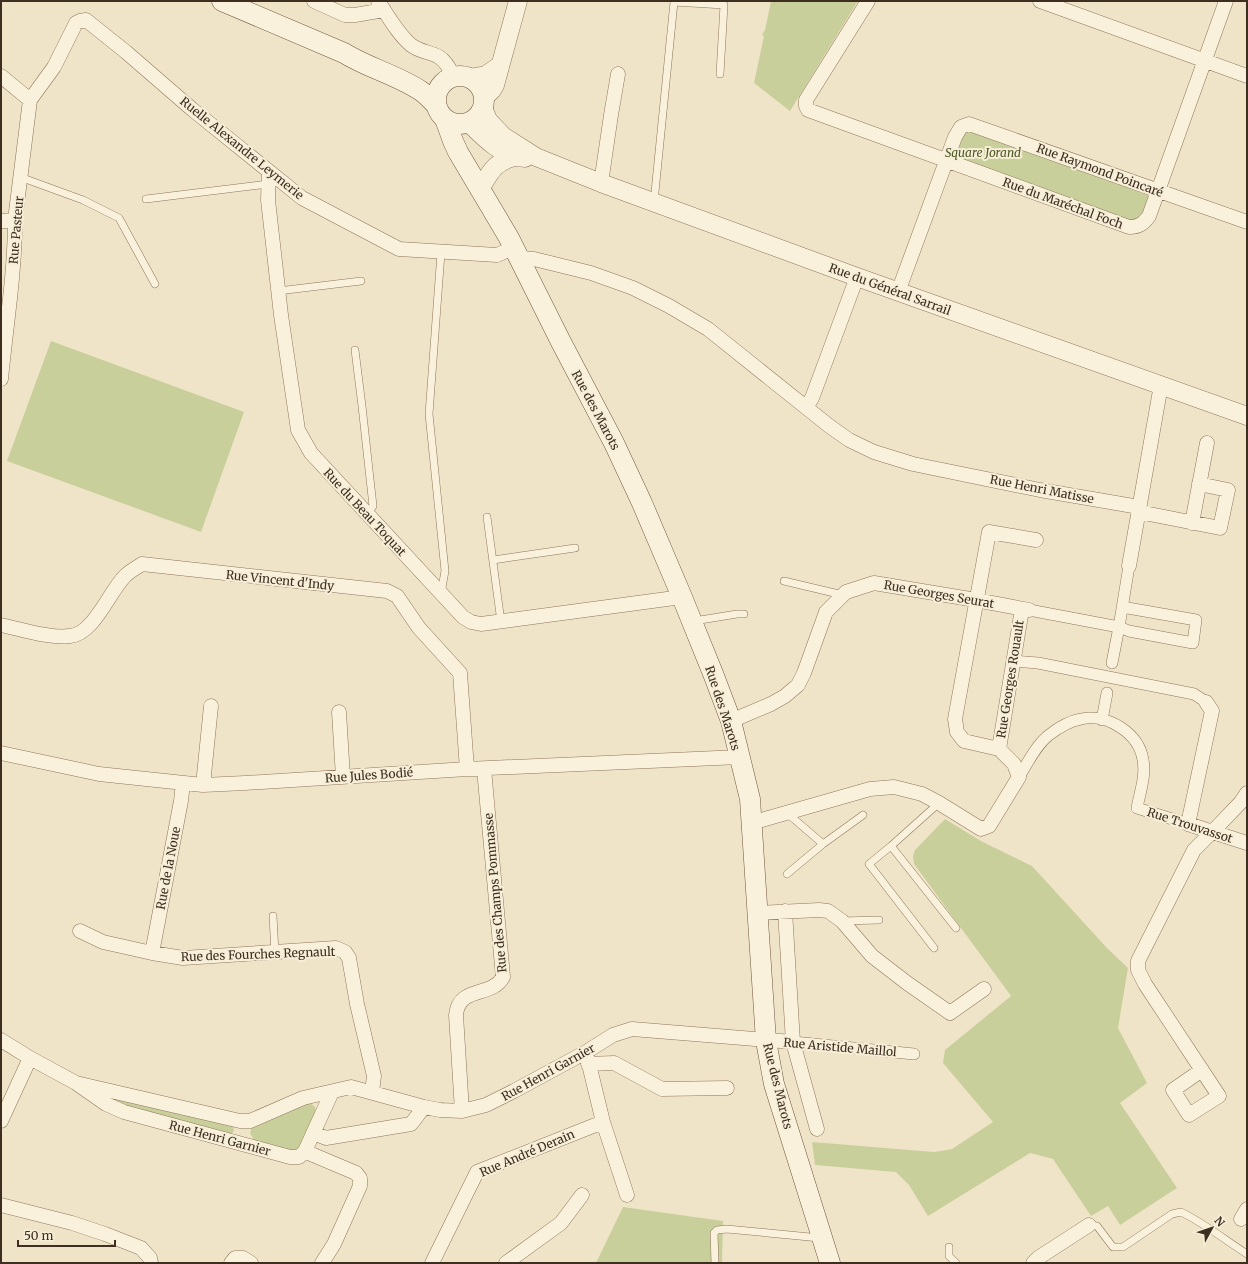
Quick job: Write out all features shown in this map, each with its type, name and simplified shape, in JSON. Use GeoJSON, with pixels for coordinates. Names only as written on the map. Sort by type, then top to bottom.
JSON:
{"type":"FeatureCollection","features":[{"type":"Feature","properties":{"kind":"main road"},"geometry":{"type":"LineString","coordinates":[[222,1],[344,53],[358,62],[403,82],[421,92],[452,123],[468,123],[479,115],[484,103],[480,86],[456,80],[413,77],[361,57],[344,53]]}},
{"type":"Feature","properties":{"kind":"main road"},"geometry":{"type":"LineString","coordinates":[[441,113],[437,94],[456,80]]}},
{"type":"Feature","properties":{"kind":"main road","name":"Rue des Marots"},"geometry":{"type":"LineString","coordinates":[[441,113],[456,146],[483,188]]}},
{"type":"Feature","properties":{"kind":"main road","name":"Rue des Marots"},"geometry":{"type":"LineString","coordinates":[[468,123],[463,136],[468,154],[483,188],[614,443],[642,503],[682,597],[731,721],[750,799],[766,1041],[774,1084],[830,1263]]}},
{"type":"Feature","properties":{"kind":"street"},"geometry":{"type":"LineString","coordinates":[[314,1],[345,14],[355,15],[381,6],[403,37],[412,46],[440,57],[445,62],[456,80],[486,75],[499,66]]}},
{"type":"Feature","properties":{"kind":"street"},"geometry":{"type":"LineString","coordinates":[[484,103],[492,90],[518,1]]}},
{"type":"Feature","properties":{"kind":"street","name":"Rue du Maréchal Foch"},"geometry":{"type":"LineString","coordinates":[[868,1],[806,100],[808,110],[946,161],[1129,226],[1137,227],[1144,223],[1149,216],[1159,191],[1226,1]]}},
{"type":"Feature","properties":{"kind":"street"},"geometry":{"type":"LineString","coordinates":[[1040,1],[1247,76]]}},
{"type":"Feature","properties":{"kind":"street","name":"Ruelle Alexandre Leymerie"},"geometry":{"type":"LineString","coordinates":[[30,100],[54,67],[76,23],[86,20],[126,52],[269,178],[302,198],[399,249],[497,255],[516,253]]}},
{"type":"Feature","properties":{"kind":"street"},"geometry":{"type":"LineString","coordinates":[[602,183],[618,74]]}},
{"type":"Feature","properties":{"kind":"street"},"geometry":{"type":"LineString","coordinates":[[1,76],[30,100]]}},
{"type":"Feature","properties":{"kind":"street","name":"Rue Pasteur"},"geometry":{"type":"LineString","coordinates":[[1,373],[10,302],[15,220],[30,100]]}},
{"type":"Feature","properties":{"kind":"street","name":"Rue du Général Sarrail"},"geometry":{"type":"LineString","coordinates":[[484,103],[488,120],[503,136],[536,157],[602,183],[898,292],[1247,416]]}},
{"type":"Feature","properties":{"kind":"street","name":"Rue du Général Sarrail"},"geometry":{"type":"LineString","coordinates":[[468,123],[487,141],[515,157]]}},
{"type":"Feature","properties":{"kind":"street","name":"Rue Raymond Poincaré"},"geometry":{"type":"LineString","coordinates":[[898,292],[956,137],[961,127],[969,124],[1247,222]]}},
{"type":"Feature","properties":{"kind":"street","name":"Rue du Général Sarrail"},"geometry":{"type":"LineString","coordinates":[[483,188],[497,164],[506,159],[515,157],[536,157]]}},
{"type":"Feature","properties":{"kind":"street","name":"Rue du Beau Toquat"},"geometry":{"type":"LineString","coordinates":[[269,178],[268,200],[278,291],[298,430],[311,453],[463,617],[471,622],[481,624],[682,597]]}},
{"type":"Feature","properties":{"kind":"street"},"geometry":{"type":"LineString","coordinates":[[1,221],[15,220]]}},
{"type":"Feature","properties":{"kind":"street","name":"Rue Henri Matisse"},"geometry":{"type":"LineString","coordinates":[[516,253],[591,273],[633,288],[685,315],[708,329],[850,440],[874,452],[913,464],[944,469],[1139,510]]}},
{"type":"Feature","properties":{"kind":"street"},"geometry":{"type":"LineString","coordinates":[[806,407],[812,398],[857,277]]}},
{"type":"Feature","properties":{"kind":"street"},"geometry":{"type":"LineString","coordinates":[[1112,663],[1161,385]]}},
{"type":"Feature","properties":{"kind":"street"},"geometry":{"type":"LineString","coordinates":[[1192,523],[1208,443]]}},
{"type":"Feature","properties":{"kind":"street"},"geometry":{"type":"LineString","coordinates":[[1139,510],[1220,528],[1228,490],[1200,484]]}},
{"type":"Feature","properties":{"kind":"street","name":"Rue Georges Rouault"},"geometry":{"type":"LineString","coordinates":[[1019,777],[1014,764],[999,749],[964,741],[957,732],[955,719],[989,532],[1036,540]]}},
{"type":"Feature","properties":{"kind":"street","name":"Rue Vincent d'Indy"},"geometry":{"type":"LineString","coordinates":[[1,625],[50,635],[70,636],[81,633],[91,623],[124,577],[133,569],[142,564],[387,592],[397,596],[419,628],[460,673],[467,769]]}},
{"type":"Feature","properties":{"kind":"street","name":"Rue Georges Seurat"},"geometry":{"type":"LineString","coordinates":[[731,721],[771,704],[785,696],[798,685],[804,673],[826,612],[846,592],[874,583],[976,600],[1119,627],[1128,631],[1193,643],[1196,620],[1122,607]]}},
{"type":"Feature","properties":{"kind":"street","name":"Rue Georges Rouault"},"geometry":{"type":"LineString","coordinates":[[999,749],[1013,661],[1025,610]]}},
{"type":"Feature","properties":{"kind":"street"},"geometry":{"type":"LineString","coordinates":[[1013,661],[1038,664],[1194,694],[1206,702],[1212,711],[1188,824]]}},
{"type":"Feature","properties":{"kind":"street"},"geometry":{"type":"LineString","coordinates":[[1102,720],[1107,693]]}},
{"type":"Feature","properties":{"kind":"street"},"geometry":{"type":"LineString","coordinates":[[203,785],[211,706]]}},
{"type":"Feature","properties":{"kind":"street"},"geometry":{"type":"LineString","coordinates":[[339,712],[343,777]]}},
{"type":"Feature","properties":{"kind":"street","name":"Rue Trouvassot"},"geometry":{"type":"LineString","coordinates":[[1019,777],[1047,736],[1069,723],[1081,719],[1091,718],[1116,724],[1140,747],[1143,760],[1144,780],[1137,808],[1247,843]]}},
{"type":"Feature","properties":{"kind":"street","name":"Rue Jules Bodié"},"geometry":{"type":"LineString","coordinates":[[1,753],[46,764],[99,774],[203,785],[484,768],[740,757]]}},
{"type":"Feature","properties":{"kind":"street","name":"Rue des Champs Pommasse"},"geometry":{"type":"LineString","coordinates":[[462,1111],[456,1015],[457,1008],[466,996],[495,986],[503,977],[484,768]]}},
{"type":"Feature","properties":{"kind":"street"},"geometry":{"type":"LineString","coordinates":[[751,823],[870,789],[894,786],[922,794],[939,802],[981,828],[989,826],[1019,777]]}},
{"type":"Feature","properties":{"kind":"street","name":"Rue de la Noue"},"geometry":{"type":"LineString","coordinates":[[152,953],[181,801],[183,783]]}},
{"type":"Feature","properties":{"kind":"street"},"geometry":{"type":"LineString","coordinates":[[1202,1070],[1145,984],[1138,970],[1138,961],[1194,850],[1241,802],[1247,793]]}},
{"type":"Feature","properties":{"kind":"street"},"geometry":{"type":"LineString","coordinates":[[758,913],[819,910],[828,911],[842,920],[872,956],[950,1013],[984,989]]}},
{"type":"Feature","properties":{"kind":"street"},"geometry":{"type":"LineString","coordinates":[[785,911],[793,1042],[817,1129]]}},
{"type":"Feature","properties":{"kind":"street","name":"Rue des Fourches Regnault"},"geometry":{"type":"LineString","coordinates":[[80,931],[103,942],[183,958],[336,948],[345,952],[349,958],[357,1004],[374,1076],[372,1092]]}},
{"type":"Feature","properties":{"kind":"street","name":"Rue Henri Garnier"},"geometry":{"type":"LineString","coordinates":[[76,1083],[240,1121],[250,1121],[303,1098],[351,1087],[424,1107],[440,1110],[462,1111],[486,1105],[587,1058],[613,1035],[632,1029],[766,1041]]}},
{"type":"Feature","properties":{"kind":"street","name":"Rue Henri Garnier"},"geometry":{"type":"LineString","coordinates":[[1,1040],[76,1083],[106,1104],[124,1112],[290,1157],[299,1157],[305,1151]]}},
{"type":"Feature","properties":{"kind":"street","name":"Rue Aristide Maillol"},"geometry":{"type":"LineString","coordinates":[[766,1041],[793,1042],[914,1054]]}},
{"type":"Feature","properties":{"kind":"street"},"geometry":{"type":"LineString","coordinates":[[1,1120],[30,1058]]}},
{"type":"Feature","properties":{"kind":"street"},"geometry":{"type":"LineString","coordinates":[[627,1195],[603,1122],[587,1058],[614,1064],[662,1089],[726,1088]]}},
{"type":"Feature","properties":{"kind":"street"},"geometry":{"type":"LineString","coordinates":[[322,1263],[334,1244],[360,1186],[360,1178],[356,1173],[305,1151],[332,1092]]}},
{"type":"Feature","properties":{"kind":"street"},"geometry":{"type":"LineString","coordinates":[[313,1134],[326,1138],[411,1124],[424,1107]]}},
{"type":"Feature","properties":{"kind":"street"},"geometry":{"type":"LineString","coordinates":[[240,1121],[240,1144]]}},
{"type":"Feature","properties":{"kind":"street","name":"Rue André Derain"},"geometry":{"type":"LineString","coordinates":[[432,1263],[477,1172],[603,1122]]}},
{"type":"Feature","properties":{"kind":"street"},"geometry":{"type":"LineString","coordinates":[[506,1263],[561,1223],[582,1195]]}},
{"type":"Feature","properties":{"kind":"street"},"geometry":{"type":"LineString","coordinates":[[1,1205],[72,1223],[106,1234],[141,1248],[150,1258],[151,1263]]}},
{"type":"Feature","properties":{"kind":"street"},"geometry":{"type":"LineString","coordinates":[[1033,1263],[1038,1258],[1089,1225]]}},
{"type":"Feature","properties":{"kind":"street"},"geometry":{"type":"LineString","coordinates":[[231,1263],[235,1258],[243,1258],[251,1263]]}},
{"type":"Feature","properties":{"kind":"lane"},"geometry":{"type":"LineString","coordinates":[[654,202],[674,2],[724,5],[720,74]]}},
{"type":"Feature","properties":{"kind":"lane"},"geometry":{"type":"LineString","coordinates":[[20,177],[83,200],[119,218],[155,284]]}},
{"type":"Feature","properties":{"kind":"lane"},"geometry":{"type":"LineString","coordinates":[[146,199],[269,178]]}},
{"type":"Feature","properties":{"kind":"lane"},"geometry":{"type":"LineString","coordinates":[[441,252],[428,414],[445,571],[441,593]]}},
{"type":"Feature","properties":{"kind":"lane"},"geometry":{"type":"LineString","coordinates":[[278,291],[361,281]]}},
{"type":"Feature","properties":{"kind":"lane"},"geometry":{"type":"LineString","coordinates":[[355,350],[373,506],[367,515]]}},
{"type":"Feature","properties":{"kind":"lane"},"geometry":{"type":"LineString","coordinates":[[487,516],[501,622]]}},
{"type":"Feature","properties":{"kind":"lane"},"geometry":{"type":"LineString","coordinates":[[493,560],[575,548]]}},
{"type":"Feature","properties":{"kind":"lane"},"geometry":{"type":"LineString","coordinates":[[784,581],[843,595]]}},
{"type":"Feature","properties":{"kind":"lane"},"geometry":{"type":"LineString","coordinates":[[692,622],[744,614]]}},
{"type":"Feature","properties":{"kind":"lane"},"geometry":{"type":"LineString","coordinates":[[934,948],[869,864],[939,802]]}},
{"type":"Feature","properties":{"kind":"lane"},"geometry":{"type":"LineString","coordinates":[[786,812],[823,844]]}},
{"type":"Feature","properties":{"kind":"lane"},"geometry":{"type":"LineString","coordinates":[[787,874],[823,844],[863,815]]}},
{"type":"Feature","properties":{"kind":"lane"},"geometry":{"type":"LineString","coordinates":[[891,846],[956,928]]}},
{"type":"Feature","properties":{"kind":"lane"},"geometry":{"type":"LineString","coordinates":[[273,916],[275,953]]}},
{"type":"Feature","properties":{"kind":"lane"},"geometry":{"type":"LineString","coordinates":[[842,920],[879,920]]}},
{"type":"Feature","properties":{"kind":"lane"},"geometry":{"type":"LineString","coordinates":[[1089,1225],[1097,1226],[1113,1247],[1123,1246],[1172,1214],[1181,1212],[1191,1216],[1227,1242],[1247,1254]]}},
{"type":"Feature","properties":{"kind":"lane"},"geometry":{"type":"LineString","coordinates":[[715,1263],[714,1233],[717,1230],[728,1229],[822,1238]]}},
{"type":"Feature","properties":{"kind":"lane"},"geometry":{"type":"LineString","coordinates":[[949,1247],[949,1256],[956,1263]]}},
{"type":"Feature","properties":{"kind":"green space"},"geometry":{"type":"Polygon","coordinates":[[[771,1],[858,1],[790,111],[754,83],[764,36],[762,35],[765,30],[771,1]]]}},
{"type":"Feature","properties":{"kind":"green space","name":"Square Jorand"},"geometry":{"type":"Polygon","coordinates":[[[968,130],[1145,194],[1150,196],[1152,199],[1137,221],[1128,220],[956,158],[955,154],[960,136],[968,130]]]}},
{"type":"Feature","properties":{"kind":"green space"},"geometry":{"type":"Polygon","coordinates":[[[51,341],[244,412],[201,532],[7,461],[51,341]]]}},
{"type":"Feature","properties":{"kind":"green space"},"geometry":{"type":"Polygon","coordinates":[[[945,819],[981,841],[1032,866],[1107,948],[1128,968],[1118,1028],[1147,1083],[1120,1103],[1177,1188],[1120,1225],[1108,1206],[1091,1216],[1053,1159],[1030,1153],[928,1216],[909,1185],[896,1172],[815,1165],[812,1142],[934,1152],[952,1149],[993,1122],[943,1063],[945,1050],[1011,996],[914,864],[913,856],[915,850],[945,819]]]}},
{"type":"Feature","properties":{"kind":"green space"},"geometry":{"type":"Polygon","coordinates":[[[107,1096],[233,1126],[234,1131],[230,1135],[111,1102],[107,1096]]]}},
{"type":"Feature","properties":{"kind":"green space"},"geometry":{"type":"Polygon","coordinates":[[[304,1103],[312,1104],[316,1111],[304,1145],[295,1151],[255,1142],[250,1133],[252,1127],[304,1103]]]}},
{"type":"Feature","properties":{"kind":"green space"},"geometry":{"type":"Polygon","coordinates":[[[623,1207],[723,1221],[722,1263],[596,1263],[623,1207]]]}}]}
